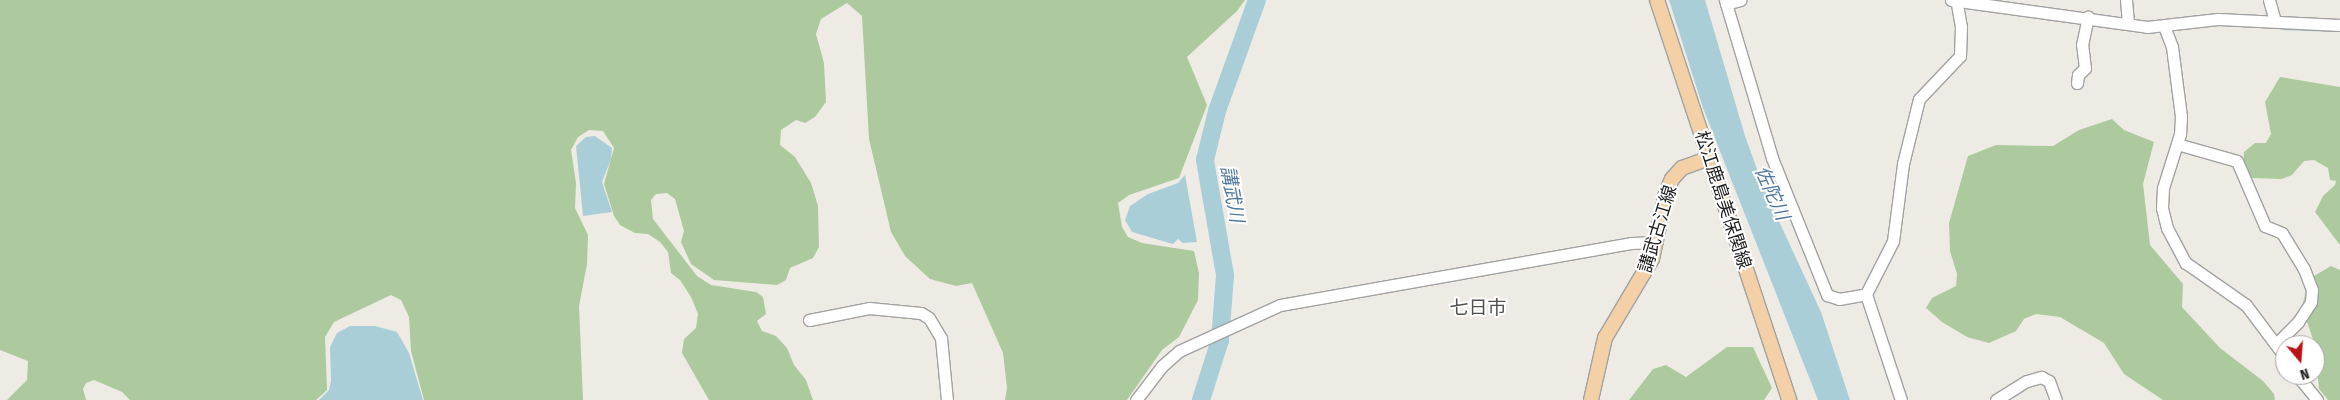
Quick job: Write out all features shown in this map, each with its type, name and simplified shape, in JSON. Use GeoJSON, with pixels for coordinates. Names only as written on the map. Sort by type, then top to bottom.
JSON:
{"type":"FeatureCollection","features":[{"type":"Feature","properties":{"kind":"main road","name":"松江鹿島美保関線"},"geometry":{"type":"LineString","coordinates":[[1657,0],[1789,400]]}},
{"type":"Feature","properties":{"kind":"main road","name":"講武古江線"},"geometry":{"type":"LineString","coordinates":[[1590,400],[1605,338],[1646,274],[1672,179],[1682,168],[1710,158]]}},
{"type":"Feature","properties":{"kind":"street"},"geometry":{"type":"LineString","coordinates":[[1740,0],[1725,2],[1772,158],[1827,295],[1839,299],[1866,294]]}},
{"type":"Feature","properties":{"kind":"street"},"geometry":{"type":"LineString","coordinates":[[1901,400],[1866,294],[1893,241],[1903,164],[1919,99],[1960,56],[1961,27],[1955,0],[2128,24],[2164,26],[2218,19],[2340,25]]}},
{"type":"Feature","properties":{"kind":"street"},"geometry":{"type":"LineString","coordinates":[[2126,0],[2128,24]]}},
{"type":"Feature","properties":{"kind":"street"},"geometry":{"type":"LineString","coordinates":[[2269,0],[2275,21]]}},
{"type":"Feature","properties":{"kind":"street"},"geometry":{"type":"LineString","coordinates":[[2077,83],[2078,75],[2085,68],[2082,45],[2088,17]]}},
{"type":"Feature","properties":{"kind":"street"},"geometry":{"type":"LineString","coordinates":[[2164,26],[2172,47],[2181,116],[2177,144],[2163,188],[2162,208],[2174,247],[2186,263],[2246,305],[2275,343]]}},
{"type":"Feature","properties":{"kind":"street"},"geometry":{"type":"LineString","coordinates":[[2177,144],[2237,161],[2265,226],[2282,233],[2304,270],[2312,290],[2310,302],[2298,322],[2285,335]]}},
{"type":"Feature","properties":{"kind":"street"},"geometry":{"type":"LineString","coordinates":[[1136,400],[1169,358],[1232,326],[1287,303],[1631,243],[1656,242]]}},
{"type":"Feature","properties":{"kind":"street"},"geometry":{"type":"LineString","coordinates":[[809,320],[869,308],[921,313],[937,327],[942,338],[947,400]]}},
{"type":"Feature","properties":{"kind":"street"},"geometry":{"type":"LineString","coordinates":[[1996,400],[2032,379],[2041,377],[2049,381],[2056,400]]}},
{"type":"Feature","properties":{"kind":"street"},"geometry":{"type":"LineString","coordinates":[[2305,385],[2317,400]]}},
{"type":"Feature","properties":{"kind":"green space"},"geometry":{"type":"Polygon","coordinates":[[[0,0],[1245,0],[1237,11],[1187,57],[1207,105],[1179,178],[1129,195],[1118,203],[1122,227],[1128,237],[1142,243],[1194,251],[1199,273],[1198,300],[1179,337],[1162,350],[1127,400],[1005,400],[1007,388],[1003,353],[972,283],[956,286],[930,279],[905,256],[891,232],[869,139],[862,16],[847,3],[821,19],[816,34],[824,63],[826,102],[815,117],[805,123],[796,120],[781,130],[780,145],[795,157],[811,183],[818,206],[819,247],[813,258],[790,268],[786,280],[777,285],[714,280],[691,264],[681,242],[684,231],[675,199],[667,193],[656,194],[651,200],[653,219],[697,276],[711,285],[756,292],[763,297],[766,314],[757,321],[762,331],[776,336],[787,348],[794,365],[806,380],[813,400],[709,400],[682,353],[684,339],[696,328],[698,314],[691,297],[680,280],[671,273],[668,252],[660,242],[648,234],[635,233],[620,225],[614,216],[604,184],[614,148],[603,131],[589,130],[578,137],[571,150],[576,183],[575,208],[588,235],[587,264],[579,306],[583,400],[424,400],[411,351],[409,317],[401,300],[391,295],[334,322],[325,337],[327,390],[316,400],[130,400],[122,392],[94,380],[86,383],[83,389],[86,400],[7,400],[27,380],[28,361],[0,350],[0,0]]]}},
{"type":"Feature","properties":{"kind":"green space"},"geometry":{"type":"Polygon","coordinates":[[[2280,77],[2340,87],[2340,245],[2315,212],[2323,196],[2335,185],[2336,181],[2330,180],[2328,168],[2314,160],[2304,161],[2292,175],[2282,179],[2251,178],[2243,167],[2244,152],[2255,143],[2266,143],[2271,134],[2265,102],[2280,77]]]}},
{"type":"Feature","properties":{"kind":"green space"},"geometry":{"type":"Polygon","coordinates":[[[2112,119],[2124,130],[2154,142],[2143,184],[2150,245],[2183,284],[2182,307],[2220,348],[2263,381],[2274,394],[2275,400],[2163,400],[2124,374],[2104,343],[2060,317],[2036,314],[2024,319],[2016,331],[1989,343],[1967,337],[1942,322],[1926,308],[1932,298],[1956,286],[1957,274],[1950,251],[1949,223],[1968,156],[1996,145],[2053,146],[2079,130],[2112,119]]]}},
{"type":"Feature","properties":{"kind":"green space"},"geometry":{"type":"Polygon","coordinates":[[[2331,266],[2340,270],[2340,400],[2328,400],[2319,389],[2319,385],[2325,385],[2325,335],[2312,335],[2302,307],[2309,279],[2331,266]]]}},
{"type":"Feature","properties":{"kind":"green space"},"geometry":{"type":"Polygon","coordinates":[[[1727,347],[1753,347],[1772,388],[1764,400],[1629,400],[1653,369],[1666,365],[1686,377],[1727,347]]]}},
{"type":"Feature","properties":{"kind":"water"},"geometry":{"type":"Polygon","coordinates":[[[1669,0],[1705,0],[1745,136],[1765,191],[1821,312],[1850,400],[1818,400],[1703,108],[1669,0]]]}},
{"type":"Feature","properties":{"kind":"water"},"geometry":{"type":"Polygon","coordinates":[[[595,136],[612,148],[611,159],[602,182],[612,212],[583,216],[576,146],[586,137],[595,136]]]}},
{"type":"Feature","properties":{"kind":"water"},"geometry":{"type":"Polygon","coordinates":[[[1185,175],[1197,242],[1183,243],[1178,239],[1173,244],[1132,232],[1125,220],[1130,206],[1148,194],[1178,183],[1185,175]]]}},
{"type":"Feature","properties":{"kind":"water"},"geometry":{"type":"Polygon","coordinates":[[[350,326],[375,326],[397,332],[409,353],[423,400],[319,400],[329,390],[331,381],[330,347],[337,333],[350,326]]]}},
{"type":"Feature","properties":{"kind":"waterway","name":"講武川"},"geometry":{"type":"LineString","coordinates":[[1201,400],[1220,340],[1225,275],[1205,160],[1217,111],[1257,0]]}},
{"type":"Feature","properties":{"kind":"waterway"},"geometry":{"type":"LineString","coordinates":[[2281,28],[2334,30]]}},
{"type":"Feature","properties":{"kind":"district","name":"七日市"},"geometry":{"type":"Point","coordinates":[1478,308]}},
{"type":"Feature","properties":{"kind":"water label","name":"佐陀川"},"geometry":{"type":"Point","coordinates":[1772,193]}}]}
